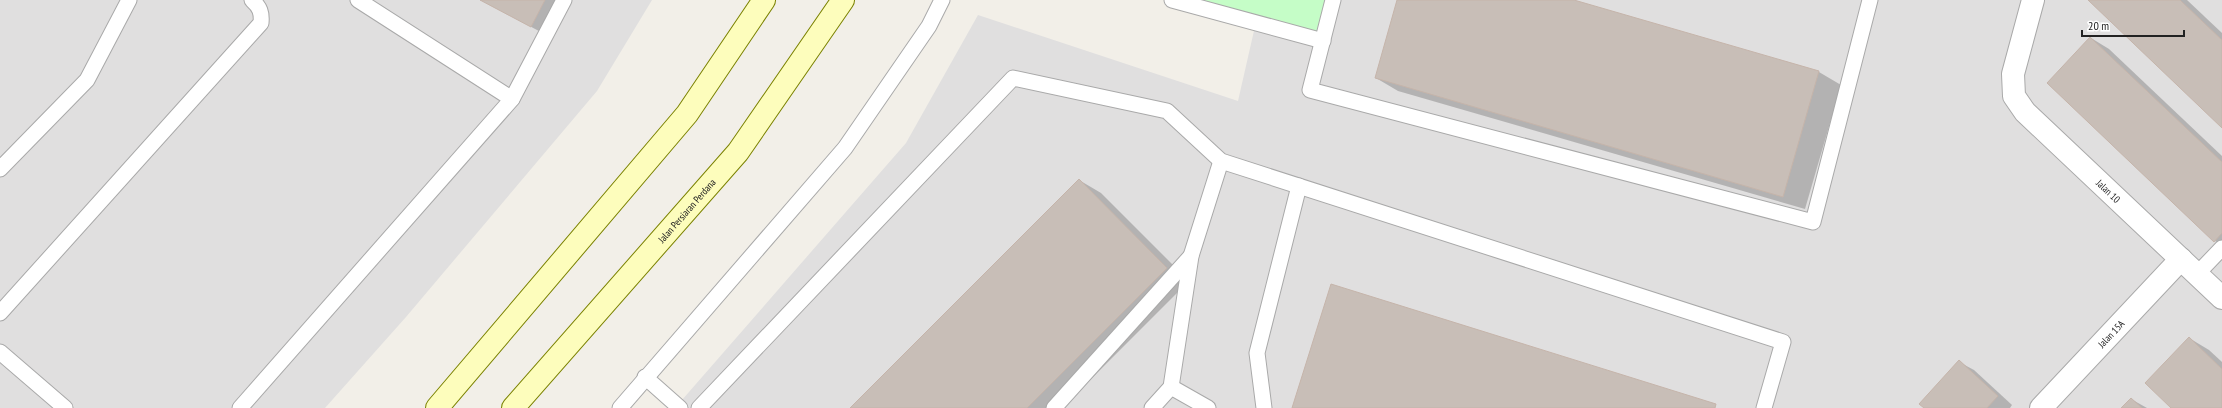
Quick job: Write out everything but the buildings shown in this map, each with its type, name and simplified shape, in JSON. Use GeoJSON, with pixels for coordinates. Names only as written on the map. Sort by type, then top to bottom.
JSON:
{"type":"FeatureCollection","features":[{"type":"Feature","properties":{"kind":"street"},"geometry":{"type":"LineString","coordinates":[[437,408],[687,114],[764,0]]}},
{"type":"Feature","properties":{"kind":"street","name":"Jalan Persiaran Perdana"},"geometry":{"type":"LineString","coordinates":[[513,408],[571,340],[738,152],[843,0]]}},
{"type":"Feature","properties":{"kind":"street","name":"Jalan 10"},"geometry":{"type":"LineString","coordinates":[[2033,0],[2013,74],[2014,96],[2026,112],[2222,298]]}},
{"type":"Feature","properties":{"kind":"street","name":"Jalan 15A"},"geometry":{"type":"LineString","coordinates":[[2041,408],[2181,260]]}},
{"type":"Feature","properties":{"kind":"lane"},"geometry":{"type":"LineString","coordinates":[[0,169],[87,80],[129,0]]}},
{"type":"Feature","properties":{"kind":"lane"},"geometry":{"type":"LineString","coordinates":[[0,312],[261,23],[262,15],[252,0]]}},
{"type":"Feature","properties":{"kind":"lane"},"geometry":{"type":"LineString","coordinates":[[358,0],[512,99]]}},
{"type":"Feature","properties":{"kind":"lane"},"geometry":{"type":"LineString","coordinates":[[240,408],[512,99],[564,0]]}},
{"type":"Feature","properties":{"kind":"lane"},"geometry":{"type":"LineString","coordinates":[[620,408],[646,376],[845,148],[929,26],[942,0]]}},
{"type":"Feature","properties":{"kind":"lane"},"geometry":{"type":"LineString","coordinates":[[1172,0],[1323,41]]}},
{"type":"Feature","properties":{"kind":"lane"},"geometry":{"type":"LineString","coordinates":[[1333,0],[1310,90],[1814,222],[1870,0]]}},
{"type":"Feature","properties":{"kind":"lane"},"geometry":{"type":"LineString","coordinates":[[699,408],[1013,78],[1167,111],[1221,161],[1783,342],[1764,408]]}},
{"type":"Feature","properties":{"kind":"lane"},"geometry":{"type":"LineString","coordinates":[[1152,408],[1171,387],[1191,256],[1221,161]]}},
{"type":"Feature","properties":{"kind":"lane"},"geometry":{"type":"LineString","coordinates":[[1264,408],[1257,353],[1299,186]]}},
{"type":"Feature","properties":{"kind":"lane"},"geometry":{"type":"LineString","coordinates":[[2197,274],[2222,248]]}},
{"type":"Feature","properties":{"kind":"lane"},"geometry":{"type":"LineString","coordinates":[[1054,408],[1191,256]]}},
{"type":"Feature","properties":{"kind":"lane"},"geometry":{"type":"LineString","coordinates":[[0,352],[65,408]]}},
{"type":"Feature","properties":{"kind":"lane"},"geometry":{"type":"LineString","coordinates":[[646,376],[680,408]]}},
{"type":"Feature","properties":{"kind":"lane"},"geometry":{"type":"LineString","coordinates":[[1171,387],[1208,408]]}},
{"type":"Feature","properties":{"kind":"shaded area"},"geometry":{"type":"Polygon","coordinates":[[[0,0],[652,0],[597,91],[406,317],[325,408],[0,408],[0,0]]]}},
{"type":"Feature","properties":{"kind":"shaded area"},"geometry":{"type":"Polygon","coordinates":[[[1261,0],[2222,0],[2222,408],[675,408],[906,143],[978,15],[1238,101],[1261,0]]]}},
{"type":"Feature","properties":{"kind":"green space"},"geometry":{"type":"Polygon","coordinates":[[[1178,0],[1333,0],[1323,41],[1178,0]]]}}]}
